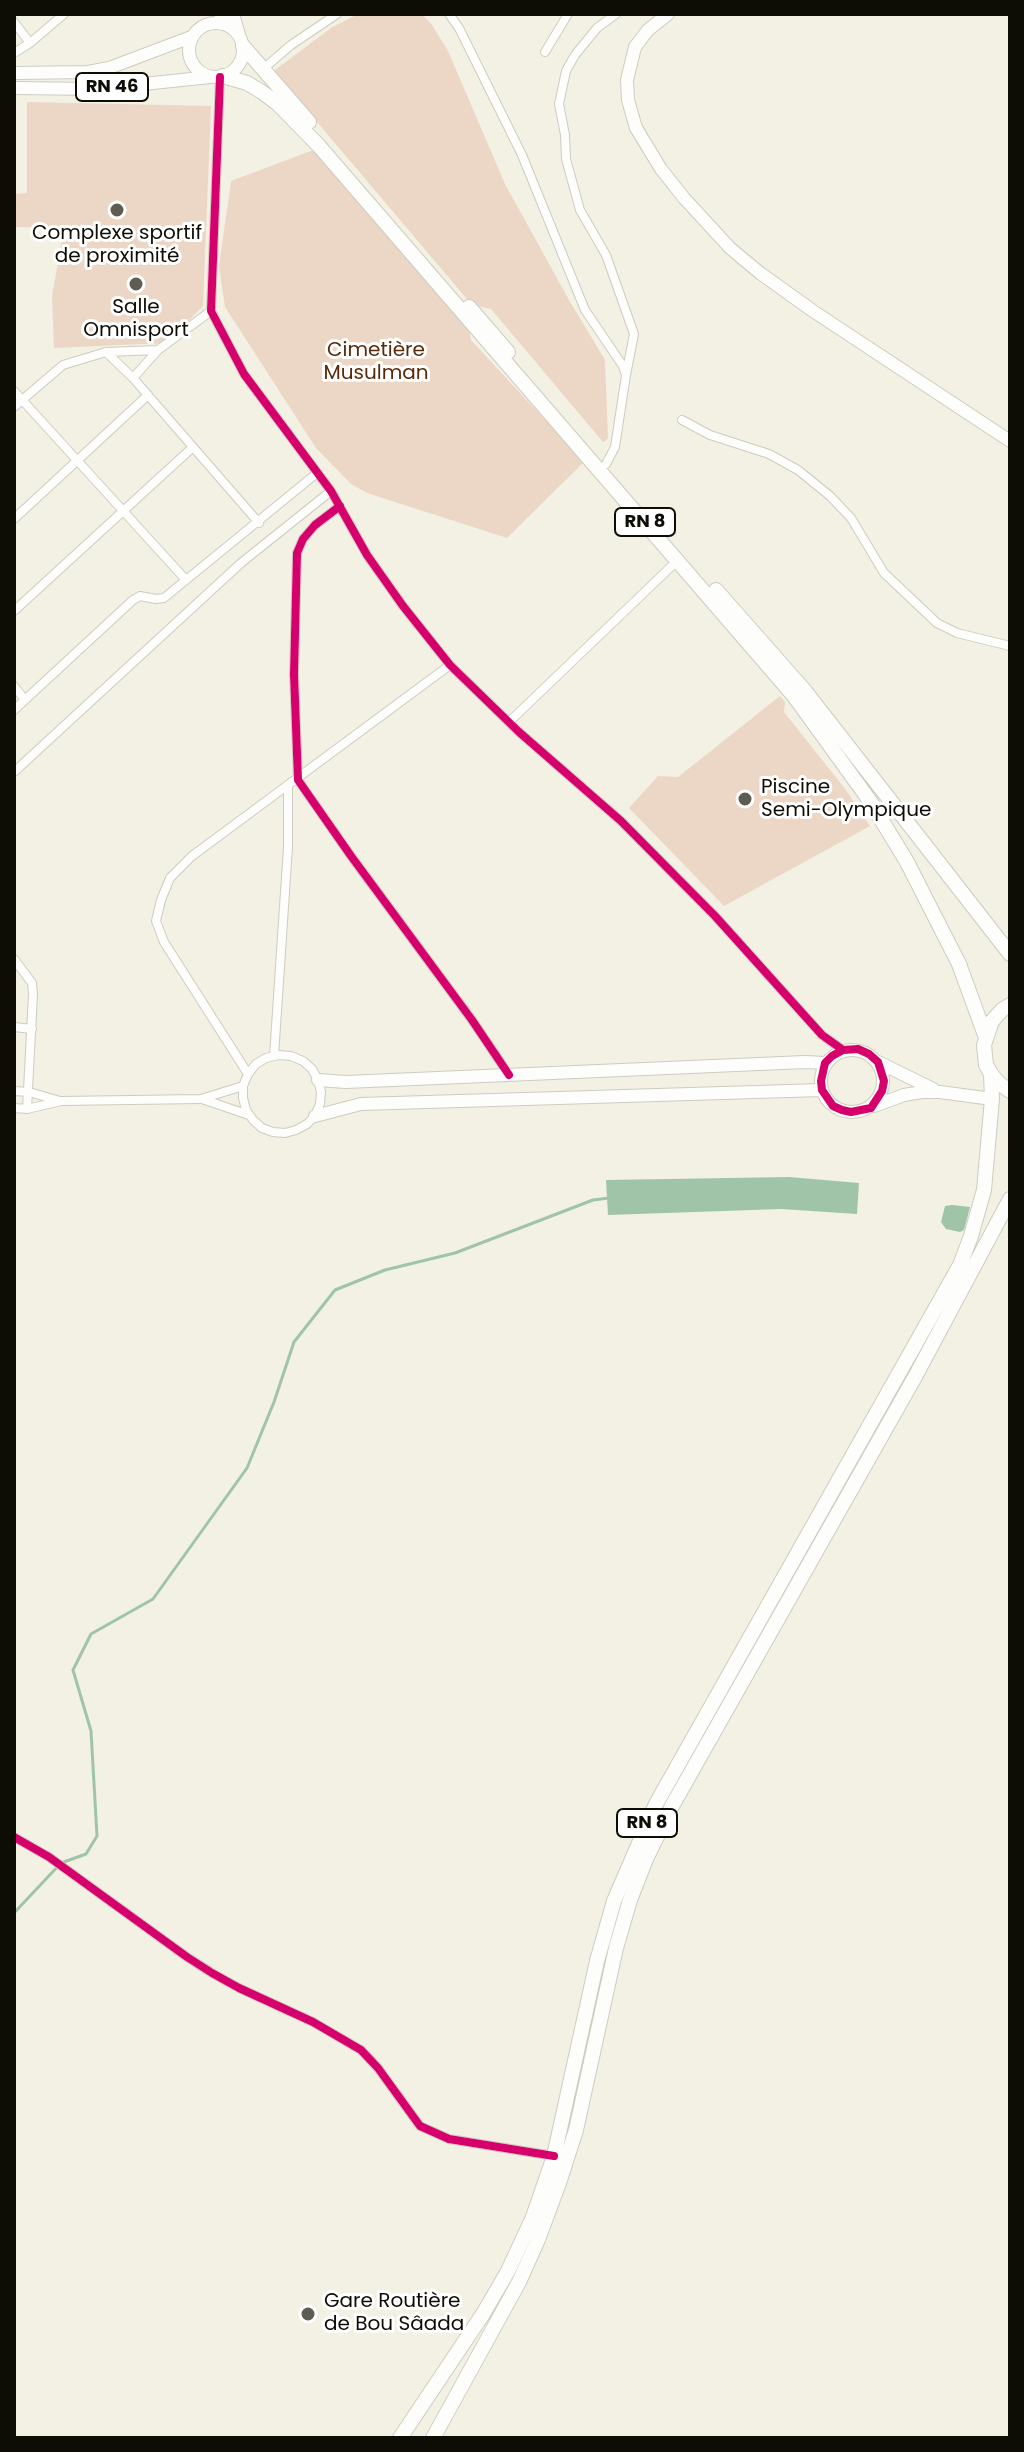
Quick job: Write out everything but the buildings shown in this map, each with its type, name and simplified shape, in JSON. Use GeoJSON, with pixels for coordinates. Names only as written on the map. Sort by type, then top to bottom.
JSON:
{"type":"FeatureCollection","features":[{"type":"Feature","properties":{"kind":"highway","name":"RN 8"},"geometry":{"type":"LineString","coordinates":[[239,37],[263,69],[805,691],[1010,954]]}},
{"type":"Feature","properties":{"kind":"highway","name":"RN 8"},"geometry":{"type":"LineString","coordinates":[[218,77],[247,83],[292,117],[794,696],[870,801],[907,862],[959,964],[985,1035]]}},
{"type":"Feature","properties":{"kind":"highway"},"geometry":{"type":"LineString","coordinates":[[989,925],[1010,943]]}},
{"type":"Feature","properties":{"kind":"highway"},"geometry":{"type":"LineString","coordinates":[[1010,1005],[992,1021],[985,1035],[984,1055],[991,1074],[1010,1091]]}},
{"type":"Feature","properties":{"kind":"highway","name":"RN 8"},"geometry":{"type":"LineString","coordinates":[[400,2438],[483,2314],[508,2271],[533,2217],[554,2156],[597,1961],[614,1901],[656,1804],[960,1265],[984,1190],[992,1099],[991,1074]]}},
{"type":"Feature","properties":{"kind":"highway","name":"RN 8"},"geometry":{"type":"LineString","coordinates":[[433,2438],[519,2282],[542,2228],[576,2130],[613,1960],[630,1900],[646,1859],[672,1806],[1009,1200]]}},
{"type":"Feature","properties":{"kind":"street"},"geometry":{"type":"LineString","coordinates":[[14,53],[64,14]]}},
{"type":"Feature","properties":{"kind":"street"},"geometry":{"type":"LineString","coordinates":[[195,14],[188,45],[191,62],[196,69],[218,77],[236,69],[240,63],[239,37],[233,14]]}},
{"type":"Feature","properties":{"kind":"street"},"geometry":{"type":"LineString","coordinates":[[220,14],[239,37]]}},
{"type":"Feature","properties":{"kind":"street"},"geometry":{"type":"LineString","coordinates":[[263,69],[291,45],[337,14]]}},
{"type":"Feature","properties":{"kind":"street"},"geometry":{"type":"LineString","coordinates":[[449,14],[459,28],[522,155],[585,310],[626,375]]}},
{"type":"Feature","properties":{"kind":"street"},"geometry":{"type":"LineString","coordinates":[[545,52],[568,14]]}},
{"type":"Feature","properties":{"kind":"street"},"geometry":{"type":"LineString","coordinates":[[606,464],[615,447],[634,334],[606,255],[580,210],[566,159],[559,104],[566,71],[575,55],[597,28],[616,14]]}},
{"type":"Feature","properties":{"kind":"street"},"geometry":{"type":"LineString","coordinates":[[668,14],[648,30],[635,47],[627,90],[636,128],[676,188],[730,248],[760,273],[1010,441]]}},
{"type":"Feature","properties":{"kind":"street"},"geometry":{"type":"LineString","coordinates":[[14,22],[30,43]]}},
{"type":"Feature","properties":{"kind":"street"},"geometry":{"type":"LineString","coordinates":[[192,35],[209,23],[219,22],[239,37]]}},
{"type":"Feature","properties":{"kind":"street","name":"RN 46"},"geometry":{"type":"LineString","coordinates":[[14,73],[88,72],[109,68],[192,35]]}},
{"type":"Feature","properties":{"kind":"street"},"geometry":{"type":"LineString","coordinates":[[218,77],[211,311],[244,374],[331,491],[367,555],[403,606],[450,665],[621,821],[715,916],[822,1035],[843,1050]]}},
{"type":"Feature","properties":{"kind":"street","name":"RN 46"},"geometry":{"type":"LineString","coordinates":[[14,88],[96,89],[218,77]]}},
{"type":"Feature","properties":{"kind":"street"},"geometry":{"type":"LineString","coordinates":[[133,378],[158,350],[211,311]]}},
{"type":"Feature","properties":{"kind":"street"},"geometry":{"type":"LineString","coordinates":[[14,407],[63,365],[106,352],[158,350]]}},
{"type":"Feature","properties":{"kind":"street"},"geometry":{"type":"LineString","coordinates":[[106,352],[133,378],[259,523]]}},
{"type":"Feature","properties":{"kind":"street"},"geometry":{"type":"LineString","coordinates":[[14,391],[186,580]]}},
{"type":"Feature","properties":{"kind":"street"},"geometry":{"type":"LineString","coordinates":[[14,519],[148,395]]}},
{"type":"Feature","properties":{"kind":"street"},"geometry":{"type":"LineString","coordinates":[[682,420],[710,435],[769,454],[798,470],[851,518],[884,573],[937,623],[957,633],[1010,646]]}},
{"type":"Feature","properties":{"kind":"street"},"geometry":{"type":"LineString","coordinates":[[14,611],[193,447]]}},
{"type":"Feature","properties":{"kind":"street"},"geometry":{"type":"LineString","coordinates":[[14,710],[133,600],[140,596],[164,598],[317,473]]}},
{"type":"Feature","properties":{"kind":"street"},"geometry":{"type":"LineString","coordinates":[[14,772],[241,563],[331,491]]}},
{"type":"Feature","properties":{"kind":"street"},"geometry":{"type":"LineString","coordinates":[[14,503],[22,512]]}},
{"type":"Feature","properties":{"kind":"street"},"geometry":{"type":"LineString","coordinates":[[340,506],[315,525],[303,539],[297,553],[294,674],[298,780],[509,1075]]}},
{"type":"Feature","properties":{"kind":"street"},"geometry":{"type":"LineString","coordinates":[[509,722],[678,560]]}},
{"type":"Feature","properties":{"kind":"street"},"geometry":{"type":"LineString","coordinates":[[248,1074],[164,942],[156,921],[170,878],[192,856],[450,665]]}},
{"type":"Feature","properties":{"kind":"street"},"geometry":{"type":"LineString","coordinates":[[14,686],[25,700]]}},
{"type":"Feature","properties":{"kind":"street"},"geometry":{"type":"LineString","coordinates":[[274,1056],[288,847],[288,786]]}},
{"type":"Feature","properties":{"kind":"street"},"geometry":{"type":"LineString","coordinates":[[15,961],[32,983],[27,1109]]}},
{"type":"Feature","properties":{"kind":"street"},"geometry":{"type":"LineString","coordinates":[[14,1027],[32,1029]]}},
{"type":"Feature","properties":{"kind":"street"},"geometry":{"type":"LineString","coordinates":[[940,1092],[858,1049],[843,1050],[832,1056],[825,1063],[821,1081],[822,1090],[833,1106],[851,1112],[904,1095],[940,1092],[992,1099]]}},
{"type":"Feature","properties":{"kind":"street"},"geometry":{"type":"LineString","coordinates":[[274,1056],[291,1056],[303,1061],[312,1069],[321,1092],[315,1116],[307,1124],[285,1133],[262,1128],[249,1115],[243,1098],[243,1086],[248,1074],[256,1064],[274,1056]]}},
{"type":"Feature","properties":{"kind":"street"},"geometry":{"type":"LineString","coordinates":[[871,1108],[882,1091],[884,1081],[878,1062]]}},
{"type":"Feature","properties":{"kind":"street"},"geometry":{"type":"LineString","coordinates":[[318,1080],[346,1082],[825,1063]]}},
{"type":"Feature","properties":{"kind":"street"},"geometry":{"type":"LineString","coordinates":[[14,1108],[27,1109],[61,1101],[201,1099],[243,1086]]}},
{"type":"Feature","properties":{"kind":"street"},"geometry":{"type":"LineString","coordinates":[[315,1116],[361,1104],[822,1090]]}},
{"type":"Feature","properties":{"kind":"street"},"geometry":{"type":"LineString","coordinates":[[14,1091],[61,1101]]}},
{"type":"Feature","properties":{"kind":"street"},"geometry":{"type":"LineString","coordinates":[[201,1099],[249,1115]]}},
{"type":"Feature","properties":{"kind":"street"},"geometry":{"type":"LineString","coordinates":[[14,1837],[49,1857],[199,1965],[239,1988],[313,2022],[361,2050],[420,2126],[449,2139],[554,2156]]}},
{"type":"Feature","properties":{"kind":"green space","name":"Cimetière Musulman"},"geometry":{"type":"Polygon","coordinates":[[[358,14],[422,14],[448,51],[505,184],[605,360],[608,438],[605,441],[491,309],[472,305],[279,77],[275,70],[331,28],[358,14]]]}},
{"type":"Feature","properties":{"kind":"green space","name":"Complexe sportif de proximité"},"geometry":{"type":"Polygon","coordinates":[[[27,102],[211,106],[203,306],[167,343],[54,348],[52,296],[64,228],[14,227],[14,194],[27,193],[27,102]]]}},
{"type":"Feature","properties":{"kind":"green space","name":"Cimetière Musulman"},"geometry":{"type":"Polygon","coordinates":[[[316,149],[467,320],[471,340],[584,462],[507,538],[367,493],[351,484],[316,448],[225,307],[219,266],[231,181],[316,149]]]}},
{"type":"Feature","properties":{"kind":"green space","name":"Piscine Semi-Olympique"},"geometry":{"type":"Polygon","coordinates":[[[780,696],[785,702],[784,712],[846,790],[870,826],[724,906],[629,808],[658,776],[678,777],[780,696]]]}},
{"type":"Feature","properties":{"kind":"shaded area"},"geometry":{"type":"Polygon","coordinates":[[[789,1177],[859,1183],[857,1214],[781,1209],[608,1215],[606,1180],[789,1177]]]}},
{"type":"Feature","properties":{"kind":"shaded area"},"geometry":{"type":"Polygon","coordinates":[[[945,1206],[970,1207],[964,1230],[960,1232],[946,1229],[941,1222],[945,1206]]]}},
{"type":"Feature","properties":{"kind":"waterway"},"geometry":{"type":"LineString","coordinates":[[14,1913],[61,1863],[86,1854],[97,1836],[91,1731],[73,1670],[91,1634],[153,1599],[247,1468],[294,1342],[335,1290],[385,1270],[455,1253],[593,1200],[609,1198]]}},
{"type":"Feature","properties":{"kind":"cycle path"},"geometry":{"type":"LineString","coordinates":[[220,77],[211,311],[244,374],[331,491],[367,555],[403,606],[450,665],[519,732],[621,821],[715,916],[822,1035],[843,1050],[858,1049],[878,1062],[884,1081],[882,1091],[871,1108],[851,1112],[842,1110],[833,1106],[822,1090],[825,1063],[843,1050]]}},
{"type":"Feature","properties":{"kind":"cycle path"},"geometry":{"type":"LineString","coordinates":[[340,506],[315,525],[303,539],[297,553],[294,674],[298,780],[509,1075]]}},
{"type":"Feature","properties":{"kind":"cycle path"},"geometry":{"type":"LineString","coordinates":[[14,1837],[49,1857],[212,1973],[313,2022],[361,2050],[420,2126],[449,2139],[554,2156]]}},
{"type":"Feature","properties":{"kind":"place","name":"Complexe sportif de proximité"},"geometry":{"type":"Point","coordinates":[117,210]}},
{"type":"Feature","properties":{"kind":"place","name":"Salle Omnisport"},"geometry":{"type":"Point","coordinates":[136,284]}},
{"type":"Feature","properties":{"kind":"place","name":"Piscine Semi-Olympique"},"geometry":{"type":"Point","coordinates":[745,799]}},
{"type":"Feature","properties":{"kind":"place","name":"Gare Routière de Bou Sâada"},"geometry":{"type":"Point","coordinates":[308,2314]}}]}
